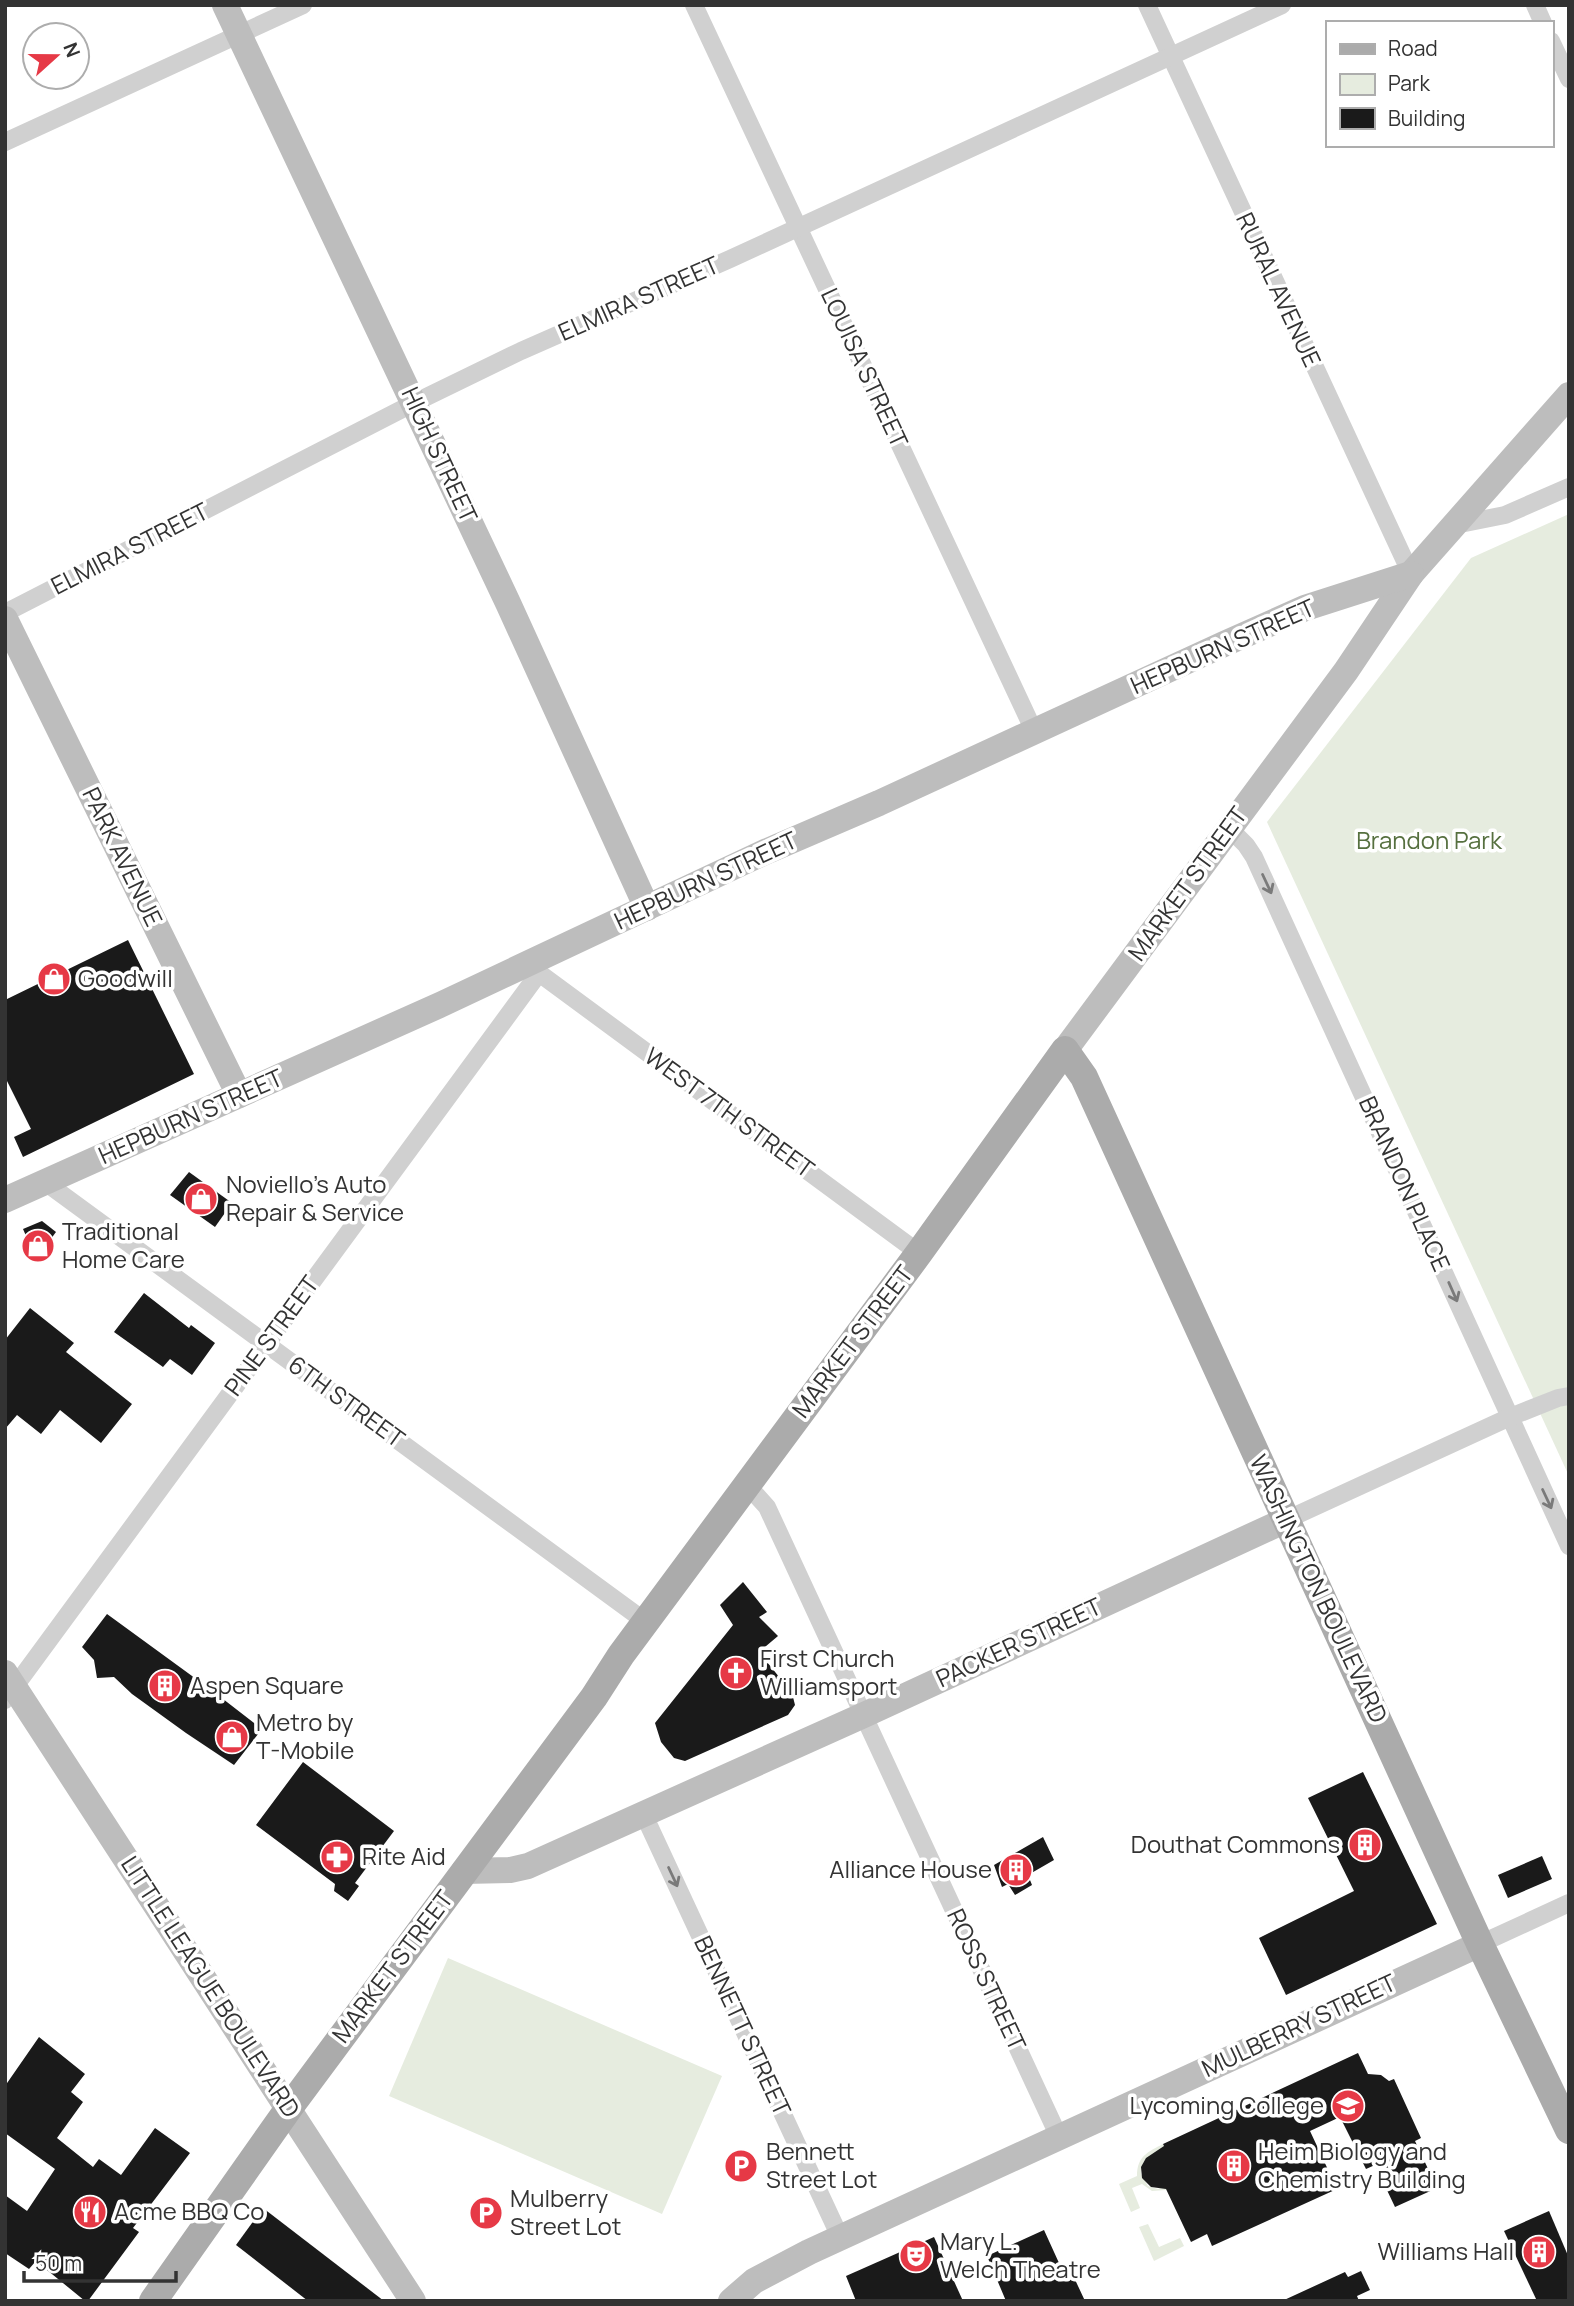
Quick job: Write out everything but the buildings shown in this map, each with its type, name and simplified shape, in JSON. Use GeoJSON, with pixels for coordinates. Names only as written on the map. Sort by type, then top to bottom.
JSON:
{"type":"FeatureCollection","features":[{"type":"Feature","properties":{"kind":"main road","name":"HIGH STREET"},"geometry":{"type":"LineString","coordinates":[[225,5],[509,603],[647,908]]}},
{"type":"Feature","properties":{"kind":"main road","name":"MARKET STREET"},"geometry":{"type":"LineString","coordinates":[[153,2301],[289,2108],[594,1697],[646,1622],[919,1253],[1065,1050],[1346,671],[1411,574],[1569,395]]}},
{"type":"Feature","properties":{"kind":"main road","name":"HEPBURN STREET"},"geometry":{"type":"LineString","coordinates":[[5,1200],[239,1095],[536,967],[647,908],[1305,608],[1411,574]]}},
{"type":"Feature","properties":{"kind":"main road","name":"PARK AVENUE"},"geometry":{"type":"LineString","coordinates":[[5,619],[239,1095]]}},
{"type":"Feature","properties":{"kind":"main road","name":"WASHINGTON BOULEVARD"},"geometry":{"type":"LineString","coordinates":[[1065,1050],[1084,1077],[1479,1944],[1569,2130]]}},
{"type":"Feature","properties":{"kind":"main road","name":"PACKER STREET"},"geometry":{"type":"LineString","coordinates":[[464,1871],[510,1870],[528,1866],[864,1715],[1286,1520]]}},
{"type":"Feature","properties":{"kind":"main road","name":"LITTLE LEAGUE BOULEVARD"},"geometry":{"type":"LineString","coordinates":[[8,1687],[289,2108],[413,2301]]}},
{"type":"Feature","properties":{"kind":"main road","name":"MULBERRY STREET"},"geometry":{"type":"LineString","coordinates":[[731,2301],[754,2281],[840,2237],[1479,1944]]}},
{"type":"Feature","properties":{"kind":"street"},"geometry":{"type":"LineString","coordinates":[[5,142],[303,5]]}},
{"type":"Feature","properties":{"kind":"street","name":"LOUISA STREET"},"geometry":{"type":"LineString","coordinates":[[694,5],[1034,731]]}},
{"type":"Feature","properties":{"kind":"street","name":"RURAL AVENUE"},"geometry":{"type":"LineString","coordinates":[[1147,5],[1411,574]]}},
{"type":"Feature","properties":{"kind":"street","name":"ELMIRA STREET"},"geometry":{"type":"LineString","coordinates":[[5,613],[521,351],[799,227],[1282,5]]}},
{"type":"Feature","properties":{"kind":"street"},"geometry":{"type":"LineString","coordinates":[[1535,5],[1542,21]]}},
{"type":"Feature","properties":{"kind":"street"},"geometry":{"type":"LineString","coordinates":[[1553,45],[1569,79]]}},
{"type":"Feature","properties":{"kind":"street"},"geometry":{"type":"LineString","coordinates":[[1455,525],[1505,515],[1569,486]]}},
{"type":"Feature","properties":{"kind":"street","name":"BRANDON PLACE"},"geometry":{"type":"LineString","coordinates":[[1229,828],[1254,857],[1569,1546]]}},
{"type":"Feature","properties":{"kind":"street","name":"WEST 7TH STREET"},"geometry":{"type":"LineString","coordinates":[[536,967],[919,1253]]}},
{"type":"Feature","properties":{"kind":"street","name":"PINE STREET"},"geometry":{"type":"LineString","coordinates":[[8,1687],[266,1344],[536,967]]}},
{"type":"Feature","properties":{"kind":"street","name":"6TH STREET"},"geometry":{"type":"LineString","coordinates":[[45,1182],[646,1622]]}},
{"type":"Feature","properties":{"kind":"street","name":"PACKER STREET"},"geometry":{"type":"LineString","coordinates":[[1286,1520],[1510,1417],[1569,1396]]}},
{"type":"Feature","properties":{"kind":"street","name":"ROSS STREET"},"geometry":{"type":"LineString","coordinates":[[747,1485],[767,1507],[1059,2137]]}},
{"type":"Feature","properties":{"kind":"street","name":"BENNETT STREET"},"geometry":{"type":"LineString","coordinates":[[644,1815],[840,2237]]}},
{"type":"Feature","properties":{"kind":"street","name":"MULBERRY STREET"},"geometry":{"type":"LineString","coordinates":[[1479,1944],[1569,1903]]}},
{"type":"Feature","properties":{"kind":"green space","name":"Brandon Park"},"geometry":{"type":"Polygon","coordinates":[[[1569,514],[1569,1476],[1267,822],[1471,558],[1569,514]]]}},
{"type":"Feature","properties":{"kind":"green space"},"geometry":{"type":"Polygon","coordinates":[[[448,1958],[722,2076],[662,2214],[389,2096],[448,1958]]]}},
{"type":"Feature","properties":{"kind":"green space"},"geometry":{"type":"Polygon","coordinates":[[[1163,2144],[1165,2148],[1145,2160],[1141,2174],[1148,2186],[1158,2189],[1165,2186],[1166,2190],[1152,2191],[1142,2184],[1132,2188],[1140,2208],[1131,2212],[1119,2184],[1137,2176],[1141,2159],[1163,2144]]]}},
{"type":"Feature","properties":{"kind":"green space"},"geometry":{"type":"Polygon","coordinates":[[[1148,2224],[1159,2247],[1180,2238],[1184,2246],[1154,2261],[1139,2227],[1148,2224]]]}},
{"type":"Feature","properties":{"kind":"place","name":"Goodwill"},"geometry":{"type":"Point","coordinates":[54,979]}},
{"type":"Feature","properties":{"kind":"place","name":"Noviello's Auto Repair & Service"},"geometry":{"type":"Point","coordinates":[201,1199]}},
{"type":"Feature","properties":{"kind":"place","name":"Traditional Home Care"},"geometry":{"type":"Point","coordinates":[38,1246]}},
{"type":"Feature","properties":{"kind":"place","name":"First Church Williamsport"},"geometry":{"type":"Point","coordinates":[736,1673]}},
{"type":"Feature","properties":{"kind":"place","name":"Aspen Square"},"geometry":{"type":"Point","coordinates":[165,1686]}},
{"type":"Feature","properties":{"kind":"place","name":"Metro by T-Mobile"},"geometry":{"type":"Point","coordinates":[232,1737]}},
{"type":"Feature","properties":{"kind":"place","name":"Douthat Commons"},"geometry":{"type":"Point","coordinates":[1365,1845]}},
{"type":"Feature","properties":{"kind":"place","name":"Rite Aid"},"geometry":{"type":"Point","coordinates":[337,1857]}},
{"type":"Feature","properties":{"kind":"place","name":"Alliance House"},"geometry":{"type":"Point","coordinates":[1016,1870]}},
{"type":"Feature","properties":{"kind":"place","name":"Lycoming College"},"geometry":{"type":"Point","coordinates":[1348,2106]}},
{"type":"Feature","properties":{"kind":"place","name":"Bennett Street Lot"},"geometry":{"type":"Point","coordinates":[741,2166]}},
{"type":"Feature","properties":{"kind":"place","name":"Heim Biology and Chemistry Building"},"geometry":{"type":"Point","coordinates":[1234,2166]}},
{"type":"Feature","properties":{"kind":"place","name":"Acme BBQ Co"},"geometry":{"type":"Point","coordinates":[90,2212]}},
{"type":"Feature","properties":{"kind":"place","name":"Mulberry Street Lot"},"geometry":{"type":"Point","coordinates":[486,2213]}},
{"type":"Feature","properties":{"kind":"place","name":"Williams Hall"},"geometry":{"type":"Point","coordinates":[1539,2252]}},
{"type":"Feature","properties":{"kind":"place","name":"Mary L. Welch Theatre"},"geometry":{"type":"Point","coordinates":[916,2256]}}]}
